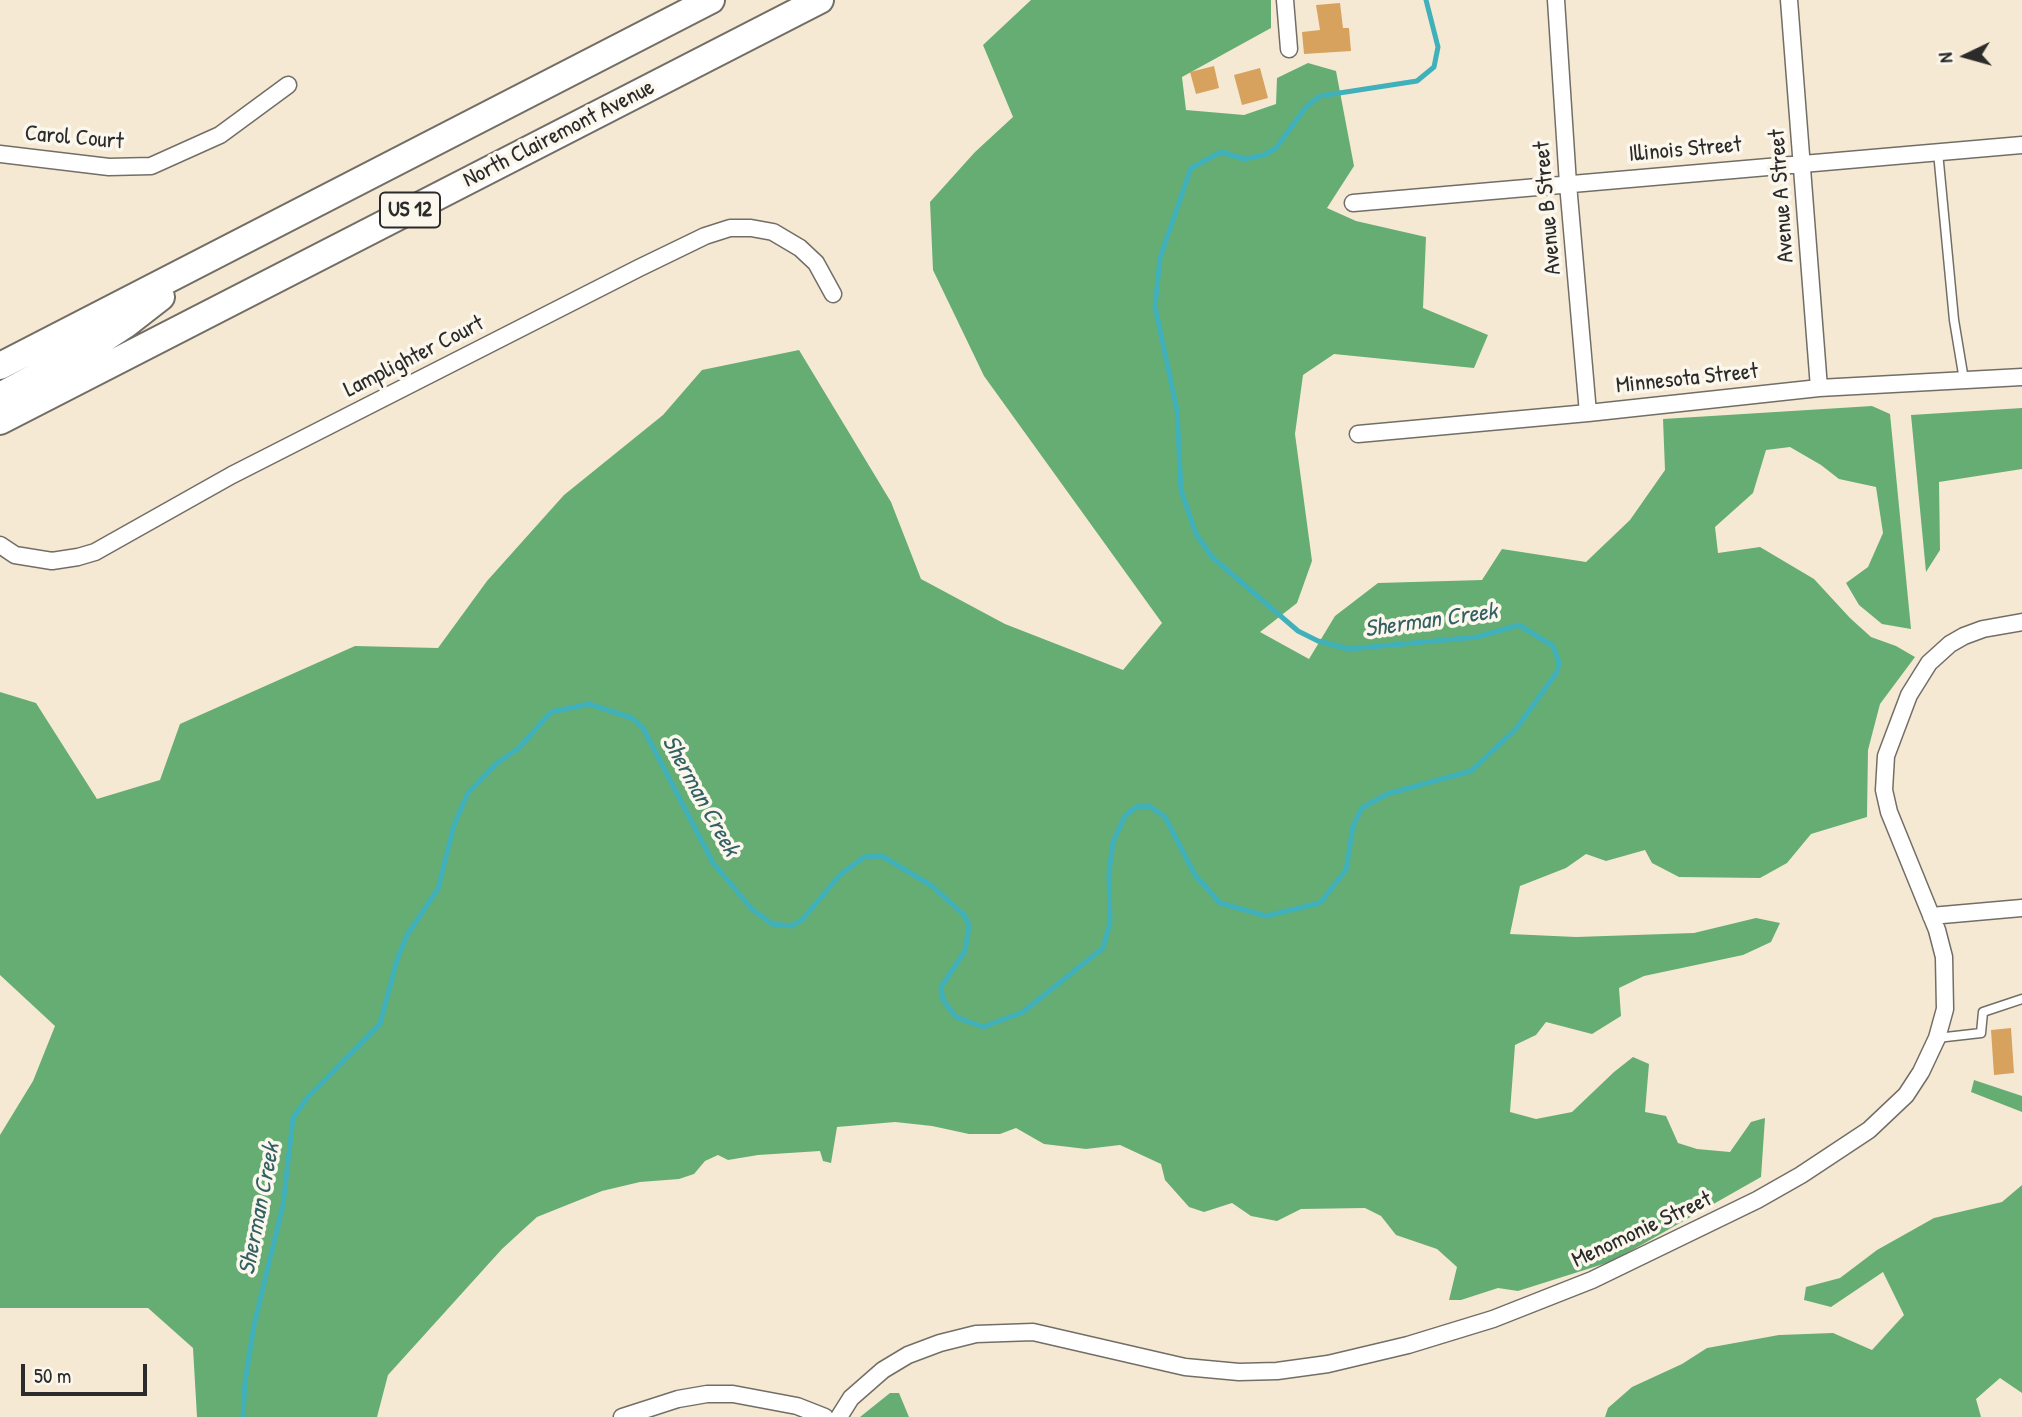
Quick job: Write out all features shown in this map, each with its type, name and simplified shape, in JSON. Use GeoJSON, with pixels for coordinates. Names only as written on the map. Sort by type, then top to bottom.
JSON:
{"type":"FeatureCollection","features":[{"type":"Feature","properties":{"kind":"main road","name":"US 12"},"geometry":{"type":"LineString","coordinates":[[0,366],[711,0]]}},
{"type":"Feature","properties":{"kind":"main road","name":"North Clairemont Avenue"},"geometry":{"type":"LineString","coordinates":[[0,421],[820,0]]}},
{"type":"Feature","properties":{"kind":"main road"},"geometry":{"type":"LineString","coordinates":[[0,396],[93,346],[125,325],[209,258]]}},
{"type":"Feature","properties":{"kind":"street"},"geometry":{"type":"LineString","coordinates":[[1285,0],[1289,49]]}},
{"type":"Feature","properties":{"kind":"street","name":"Avenue B Street"},"geometry":{"type":"LineString","coordinates":[[1556,0],[1568,184],[1588,413]]}},
{"type":"Feature","properties":{"kind":"street","name":"Avenue A Street"},"geometry":{"type":"LineString","coordinates":[[1788,0],[1819,388]]}},
{"type":"Feature","properties":{"kind":"street","name":"Carol Court"},"geometry":{"type":"LineString","coordinates":[[0,154],[109,167],[151,166],[220,135],[288,85]]}},
{"type":"Feature","properties":{"kind":"street","name":"Illinois Street"},"geometry":{"type":"LineString","coordinates":[[1353,203],[2022,145]]}},
{"type":"Feature","properties":{"kind":"street","name":"Lamplighter Court"},"geometry":{"type":"LineString","coordinates":[[0,545],[15,555],[52,561],[95,552],[232,475],[639,268],[705,236],[730,228],[773,232],[800,248],[816,263],[833,294]]}},
{"type":"Feature","properties":{"kind":"street","name":"Minnesota Street"},"geometry":{"type":"LineString","coordinates":[[1358,433],[1588,413],[1819,388],[2022,377]]}},
{"type":"Feature","properties":{"kind":"street","name":"Menomonie Street"},"geometry":{"type":"LineString","coordinates":[[839,1417],[851,1398],[883,1370],[940,1343],[976,1334],[1034,1332],[1185,1367],[1239,1372],[1328,1364],[1408,1345],[1493,1319],[1592,1280],[1757,1200],[1801,1175],[1869,1130],[1906,1095],[1921,1072],[1937,1038],[1945,1009],[1944,957],[1931,916],[1889,812],[1884,790],[1886,756],[1909,695],[1929,663],[1950,644],[1964,636],[1983,629],[2022,622]]}},
{"type":"Feature","properties":{"kind":"street"},"geometry":{"type":"LineString","coordinates":[[1931,916],[2022,908]]}},
{"type":"Feature","properties":{"kind":"street"},"geometry":{"type":"LineString","coordinates":[[622,1417],[678,1399],[707,1394],[733,1394],[786,1404],[825,1417]]}},
{"type":"Feature","properties":{"kind":"lane"},"geometry":{"type":"LineString","coordinates":[[1938,152],[1954,320],[1964,380]]}},
{"type":"Feature","properties":{"kind":"lane"},"geometry":{"type":"LineString","coordinates":[[1937,1038],[1981,1033],[1983,1012],[2022,999]]}},
{"type":"Feature","properties":{"kind":"green space"},"geometry":{"type":"Polygon","coordinates":[[[1031,0],[1271,0],[1271,28],[1182,77],[1186,110],[1244,115],[1276,104],[1277,78],[1308,63],[1336,71],[1354,166],[1327,208],[1356,221],[1426,237],[1423,308],[1488,335],[1474,368],[1334,354],[1303,375],[1295,434],[1312,561],[1297,603],[1260,632],[1309,659],[1335,616],[1378,583],[1482,580],[1502,549],[1586,562],[1630,520],[1665,470],[1663,419],[1872,406],[1890,414],[1911,629],[1882,624],[1859,605],[1846,583],[1868,567],[1883,533],[1876,487],[1839,479],[1790,447],[1766,450],[1753,493],[1715,527],[1718,553],[1760,547],[1814,579],[1871,637],[1896,646],[1915,657],[1880,704],[1868,750],[1867,817],[1811,834],[1787,863],[1760,878],[1679,877],[1652,863],[1645,850],[1606,861],[1586,854],[1566,868],[1520,886],[1510,934],[1576,937],[1694,933],[1756,918],[1780,923],[1771,942],[1743,955],[1644,976],[1619,988],[1621,1016],[1592,1034],[1546,1022],[1536,1035],[1515,1045],[1510,1112],[1536,1119],[1572,1112],[1633,1057],[1649,1064],[1645,1112],[1666,1116],[1678,1143],[1697,1149],[1730,1152],[1751,1122],[1765,1118],[1761,1177],[1613,1261],[1518,1291],[1498,1288],[1461,1300],[1449,1300],[1457,1267],[1437,1249],[1396,1235],[1381,1216],[1365,1208],[1301,1209],[1277,1221],[1251,1216],[1232,1203],[1204,1212],[1189,1207],[1165,1180],[1161,1164],[1120,1145],[1086,1149],[1044,1144],[1016,1128],[1000,1134],[969,1134],[895,1122],[837,1127],[831,1163],[823,1161],[820,1151],[728,1160],[718,1155],[705,1161],[694,1174],[679,1179],[640,1182],[602,1191],[537,1217],[502,1249],[388,1375],[377,1417],[197,1417],[193,1348],[148,1308],[0,1308],[0,1135],[33,1081],[55,1026],[0,975],[0,692],[36,703],[97,799],[160,780],[180,724],[355,646],[438,648],[487,581],[564,495],[663,415],[702,370],[799,350],[891,502],[921,579],[1005,624],[1123,670],[1162,623],[984,376],[933,270],[930,202],[975,152],[1013,117],[983,45],[1031,0]]]}},
{"type":"Feature","properties":{"kind":"green space"},"geometry":{"type":"Polygon","coordinates":[[[2022,408],[2022,469],[1939,482],[1940,550],[1926,572],[1911,415],[2022,408]]]}},
{"type":"Feature","properties":{"kind":"green space"},"geometry":{"type":"Polygon","coordinates":[[[1974,1080],[2022,1096],[2022,1112],[1971,1092],[1974,1080]]]}},
{"type":"Feature","properties":{"kind":"green space"},"geometry":{"type":"Polygon","coordinates":[[[2022,1185],[2022,1393],[2000,1378],[1976,1399],[1981,1417],[1605,1417],[1608,1408],[1632,1387],[1682,1364],[1707,1348],[1779,1335],[1833,1333],[1872,1350],[1904,1315],[1883,1272],[1831,1307],[1804,1300],[1806,1287],[1840,1278],[1877,1250],[1934,1218],[2002,1202],[2022,1185]]]}},
{"type":"Feature","properties":{"kind":"green space"},"geometry":{"type":"Polygon","coordinates":[[[890,1393],[899,1393],[909,1417],[860,1417],[890,1393]]]}},
{"type":"Feature","properties":{"kind":"building"},"geometry":{"type":"Polygon","coordinates":[[[1340,3],[1343,28],[1349,28],[1351,51],[1304,54],[1302,32],[1320,30],[1316,5],[1340,3]]]}},
{"type":"Feature","properties":{"kind":"building"},"geometry":{"type":"Polygon","coordinates":[[[1214,66],[1219,88],[1196,94],[1190,72],[1214,66]]]}},
{"type":"Feature","properties":{"kind":"building"},"geometry":{"type":"Polygon","coordinates":[[[1260,68],[1268,98],[1242,105],[1234,75],[1260,68]]]}},
{"type":"Feature","properties":{"kind":"building"},"geometry":{"type":"Polygon","coordinates":[[[2011,1028],[2014,1073],[1994,1075],[1991,1030],[2011,1028]]]}},
{"type":"Feature","properties":{"kind":"waterway","name":"Sherman Creek"},"geometry":{"type":"LineString","coordinates":[[243,1417],[245,1382],[254,1325],[283,1205],[293,1118],[307,1098],[380,1024],[397,960],[407,935],[438,889],[454,825],[468,793],[497,763],[519,748],[551,712],[589,704],[632,718],[643,728],[713,863],[752,909],[772,924],[791,926],[802,920],[840,875],[864,857],[882,856],[932,886],[965,916],[969,926],[965,951],[941,987],[943,1000],[956,1017],[983,1027],[1023,1012],[1103,948],[1110,923],[1109,873],[1113,842],[1125,816],[1136,807],[1149,806],[1165,817],[1195,875],[1220,903],[1266,916],[1320,903],[1346,870],[1353,826],[1362,808],[1387,794],[1471,771],[1516,729],[1557,672],[1559,662],[1553,646],[1519,625],[1477,637],[1349,649],[1318,641],[1298,631],[1212,557],[1196,534],[1181,490],[1177,410],[1155,307],[1160,258],[1191,168],[1221,152],[1244,159],[1264,155],[1276,148],[1306,107],[1320,96],[1417,81],[1434,67],[1438,47],[1426,0]]}}]}
